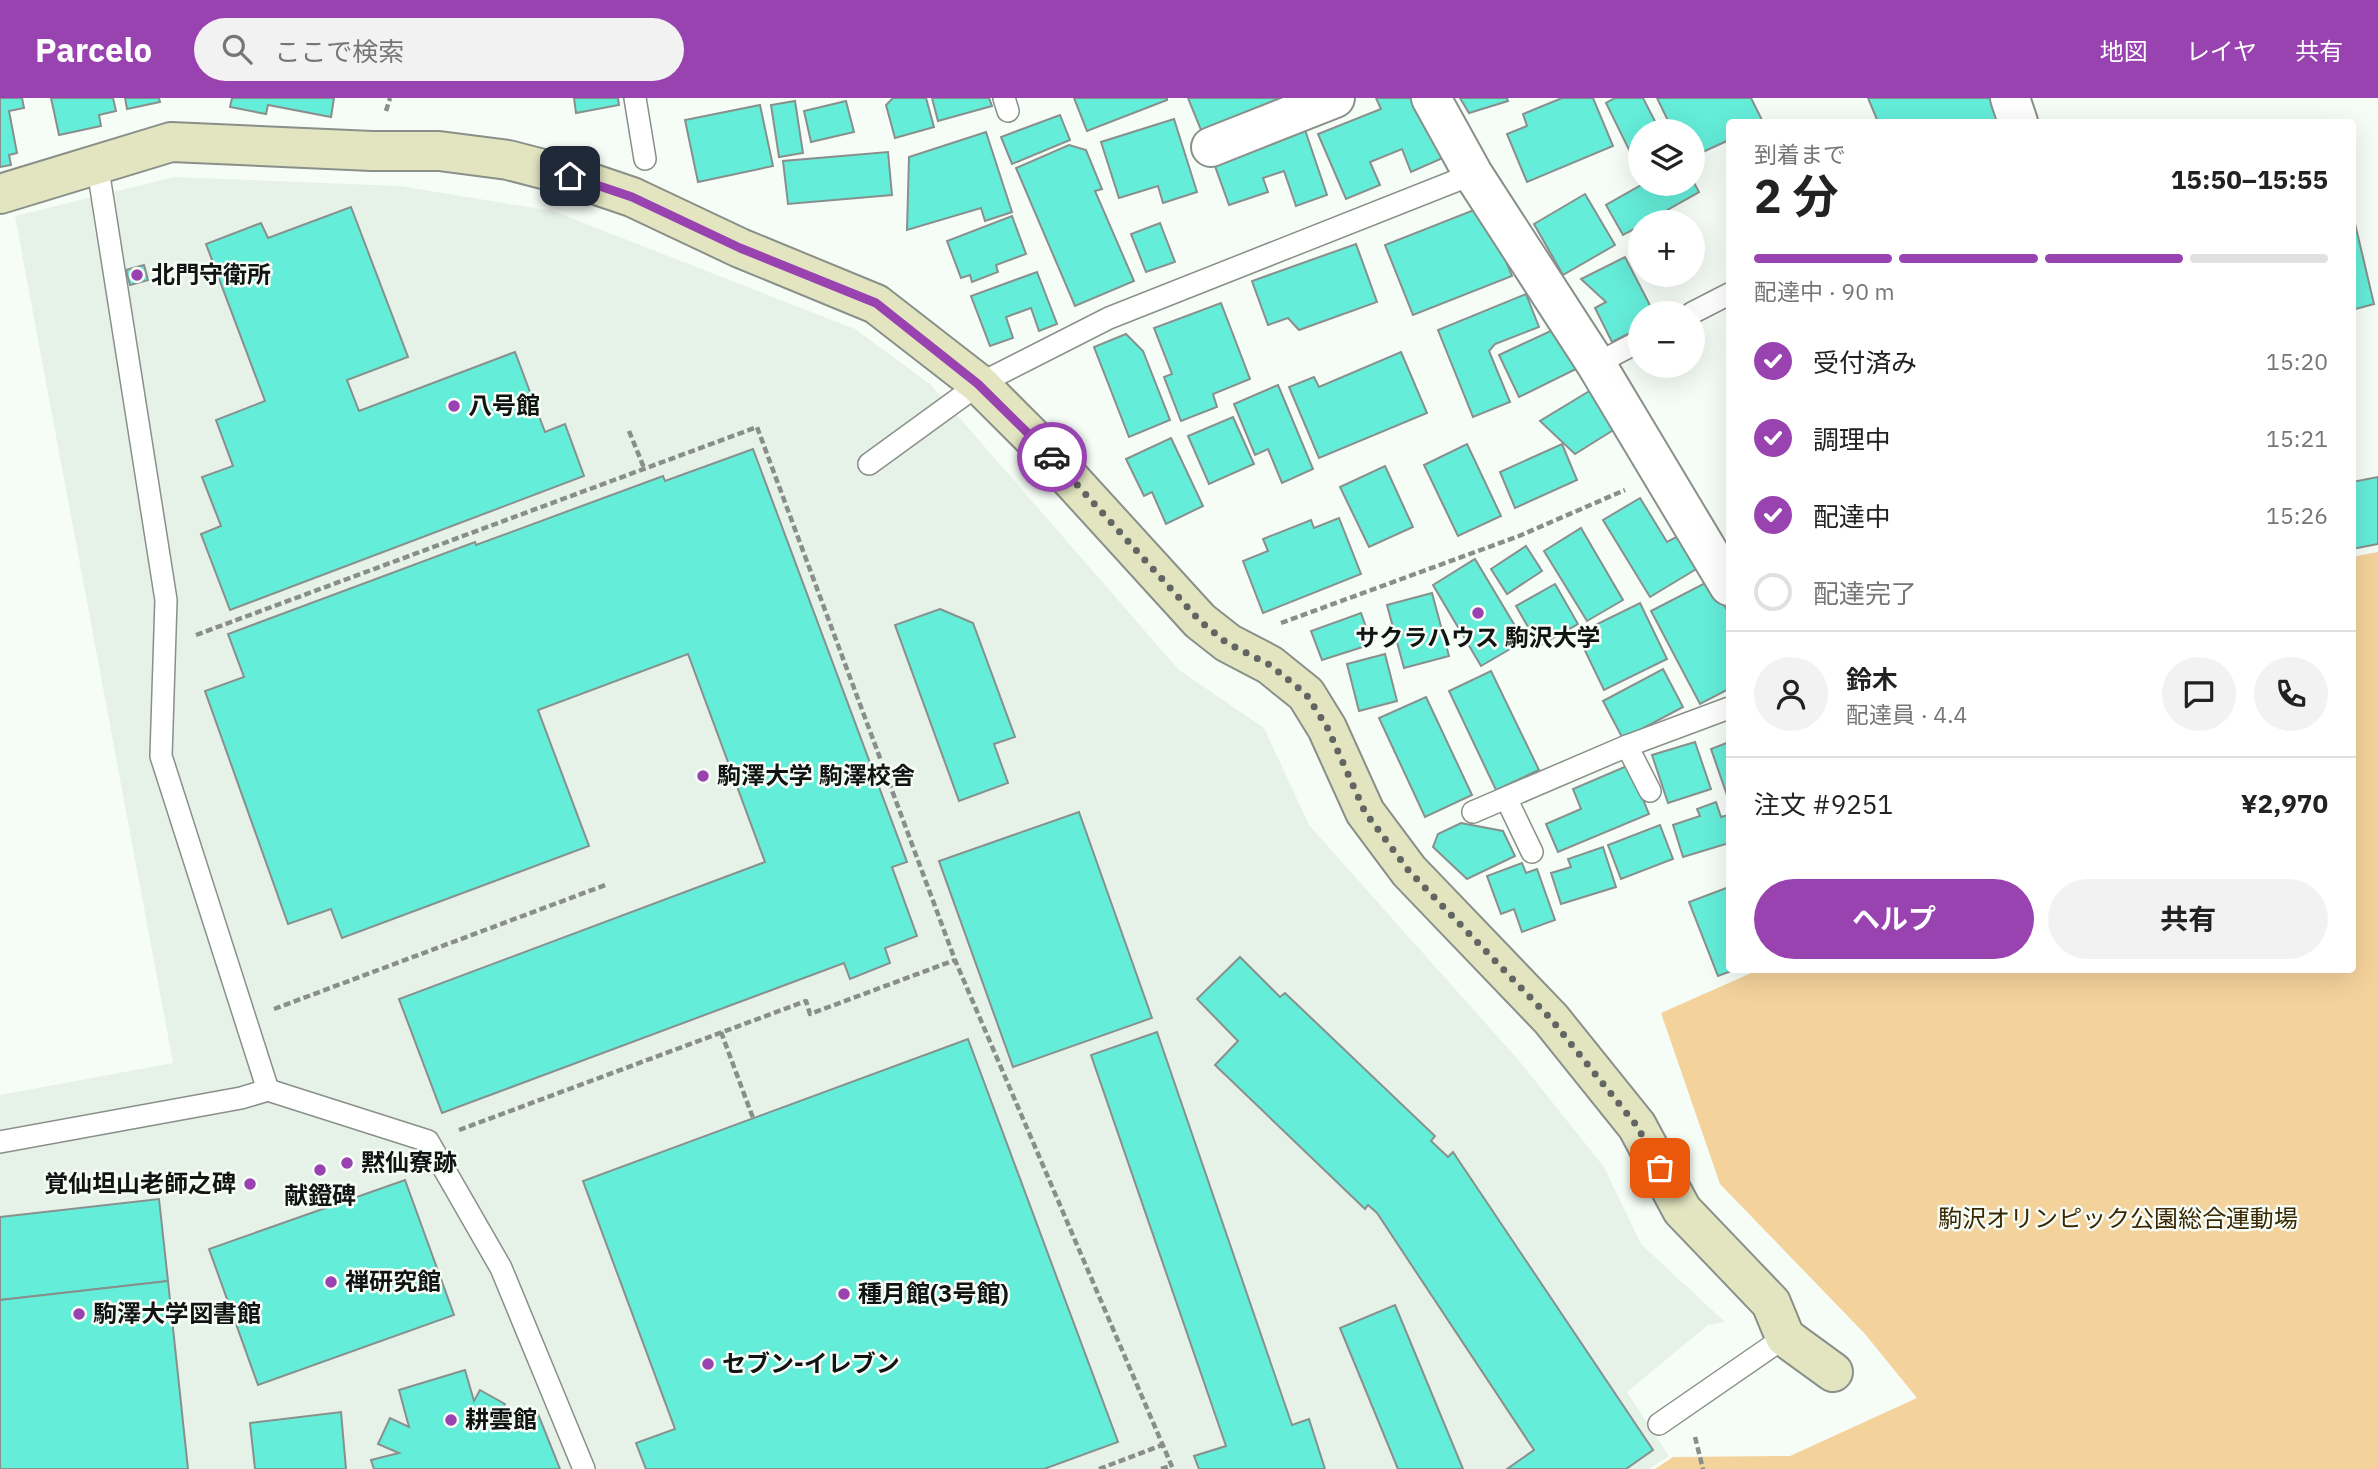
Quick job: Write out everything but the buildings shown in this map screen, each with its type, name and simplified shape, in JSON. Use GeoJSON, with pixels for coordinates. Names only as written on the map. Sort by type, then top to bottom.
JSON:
{"type":"FeatureCollection","features":[{"type":"Feature","properties":{"kind":"street"},"geometry":{"type":"LineString","coordinates":[[1211,147],[1335,98]]}},
{"type":"Feature","properties":{"kind":"street"},"geometry":{"type":"LineString","coordinates":[[1431,98],[1473,174],[1596,364],[1726,581]]}},
{"type":"Feature","properties":{"kind":"street"},"geometry":{"type":"LineString","coordinates":[[2010,98],[2017,119]]}},
{"type":"Feature","properties":{"kind":"street"},"geometry":{"type":"LineString","coordinates":[[0,194],[172,142],[439,151],[508,160],[570,176],[632,197],[740,248],[876,303],[978,384],[1035,440],[1200,621],[1227,643],[1270,665],[1306,694],[1327,727],[1365,812],[1409,871],[1551,1019],[1637,1126],[1682,1210],[1771,1303],[1785,1337],[1833,1372]]}},
{"type":"Feature","properties":{"kind":"lane"},"geometry":{"type":"LineString","coordinates":[[635,98],[645,159]]}},
{"type":"Feature","properties":{"kind":"lane"},"geometry":{"type":"LineString","coordinates":[[97,163],[166,600],[160,756],[268,1090]]}},
{"type":"Feature","properties":{"kind":"lane"},"geometry":{"type":"LineString","coordinates":[[869,464],[978,384],[1109,318],[1473,174]]}},
{"type":"Feature","properties":{"kind":"lane"},"geometry":{"type":"LineString","coordinates":[[1705,306],[1726,296]]}},
{"type":"Feature","properties":{"kind":"lane"},"geometry":{"type":"LineString","coordinates":[[1596,364],[1628,347]]}},
{"type":"Feature","properties":{"kind":"lane"},"geometry":{"type":"LineString","coordinates":[[1473,812],[1628,746],[1726,709]]}},
{"type":"Feature","properties":{"kind":"lane"},"geometry":{"type":"LineString","coordinates":[[1628,746],[1650,791]]}},
{"type":"Feature","properties":{"kind":"lane"},"geometry":{"type":"LineString","coordinates":[[1506,798],[1532,852]]}},
{"type":"Feature","properties":{"kind":"lane"},"geometry":{"type":"LineString","coordinates":[[0,1142],[241,1098],[268,1090],[428,1141],[501,1268],[584,1469]]}},
{"type":"Feature","properties":{"kind":"lane"},"geometry":{"type":"LineString","coordinates":[[1659,1424],[1785,1337]]}},
{"type":"Feature","properties":{"kind":"path"},"geometry":{"type":"LineString","coordinates":[[220,627],[757,426],[956,960],[1172,1468],[1161,1469]]}},
{"type":"Feature","properties":{"kind":"path"},"geometry":{"type":"LineString","coordinates":[[629,431],[644,468]]}},
{"type":"Feature","properties":{"kind":"path"},"geometry":{"type":"LineString","coordinates":[[1227,643],[1519,536],[1663,474]]}},
{"type":"Feature","properties":{"kind":"path"},"geometry":{"type":"LineString","coordinates":[[245,1020],[608,884]]}},
{"type":"Feature","properties":{"kind":"path"},"geometry":{"type":"LineString","coordinates":[[497,1116],[806,1002],[810,1014],[956,960]]}},
{"type":"Feature","properties":{"kind":"path"},"geometry":{"type":"LineString","coordinates":[[721,1032],[753,1118]]}},
{"type":"Feature","properties":{"kind":"path"},"geometry":{"type":"LineString","coordinates":[[1099,1469],[1162,1445]]}},
{"type":"Feature","properties":{"kind":"shaded area","name":"駒澤大学 駒澤校舎"},"geometry":{"type":"Polygon","coordinates":[[[174,177],[400,186],[553,211],[855,329],[930,384],[1179,670],[1264,728],[1309,825],[1521,1063],[1604,1167],[1641,1244],[1725,1322],[1708,1325],[1627,1392],[1669,1456],[1649,1469],[0,1469],[0,1095],[173,1063],[15,216],[174,177]]]}},
{"type":"Feature","properties":{"kind":"green space","name":"駒沢オリンピック公園総合運動場"},"geometry":{"type":"Polygon","coordinates":[[[2378,552],[2378,1469],[1655,1469],[1673,1457],[1790,1456],[1917,1398],[1865,1334],[1720,1184],[1661,1013],[1751,973],[2356,973],[2356,556],[2378,552]]]}},
{"type":"Feature","properties":{"kind":"way so far"},"geometry":{"type":"LineString","coordinates":[[1052,457],[1200,621],[1227,643],[1270,665],[1306,694],[1327,727],[1365,812],[1409,871],[1551,1019],[1637,1126],[1660,1168]]}},
{"type":"Feature","properties":{"kind":"place","name":"北門守衛所"},"geometry":{"type":"Point","coordinates":[137,275]}},
{"type":"Feature","properties":{"kind":"place","name":"八号館"},"geometry":{"type":"Point","coordinates":[454,406]}},
{"type":"Feature","properties":{"kind":"place","name":"サクラハウス 駒沢大学"},"geometry":{"type":"Point","coordinates":[1478,613]}},
{"type":"Feature","properties":{"kind":"place","name":"駒澤大学 駒澤校舎"},"geometry":{"type":"Point","coordinates":[703,776]}},
{"type":"Feature","properties":{"kind":"place","name":"黙仙寮跡"},"geometry":{"type":"Point","coordinates":[347,1163]}},
{"type":"Feature","properties":{"kind":"place","name":"献鐙碑"},"geometry":{"type":"Point","coordinates":[320,1170]}},
{"type":"Feature","properties":{"kind":"place","name":"覚仙坦山老師之碑"},"geometry":{"type":"Point","coordinates":[250,1184]}},
{"type":"Feature","properties":{"kind":"place","name":"禅研究館"},"geometry":{"type":"Point","coordinates":[331,1282]}},
{"type":"Feature","properties":{"kind":"place","name":"種月館(3号館)"},"geometry":{"type":"Point","coordinates":[844,1294]}},
{"type":"Feature","properties":{"kind":"place","name":"駒澤大学図書館"},"geometry":{"type":"Point","coordinates":[79,1314]}},
{"type":"Feature","properties":{"kind":"place","name":"セブン-イレブン"},"geometry":{"type":"Point","coordinates":[708,1364]}},
{"type":"Feature","properties":{"kind":"place","name":"耕雲館"},"geometry":{"type":"Point","coordinates":[451,1420]}},
{"type":"Feature","properties":{"kind":"route"},"geometry":{"type":"LineString","coordinates":[[570,176],[632,197],[740,248],[876,303],[978,384],[1052,457]]}}]}
